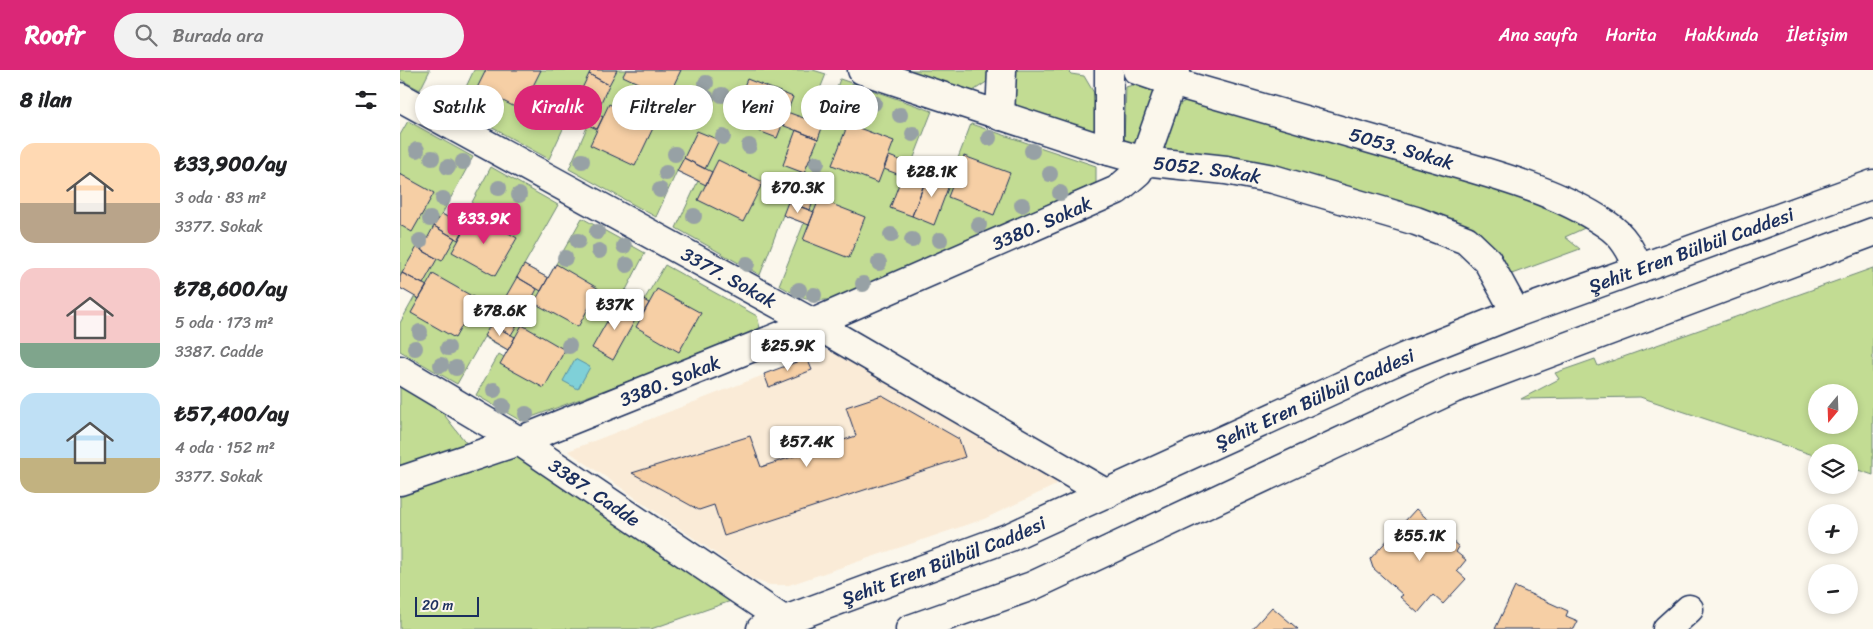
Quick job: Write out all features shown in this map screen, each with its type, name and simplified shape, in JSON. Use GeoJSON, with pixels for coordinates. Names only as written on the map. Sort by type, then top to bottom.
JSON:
{"type":"FeatureCollection","features":[{"type":"Feature","properties":{"kind":"street","name":"5052. Sokak"},"geometry":{"type":"LineString","coordinates":[[862,70],[1109,152],[1144,161],[1226,170],[1273,179],[1416,221],[1466,240],[1487,260],[1516,313]]}},
{"type":"Feature","properties":{"kind":"street"},"geometry":{"type":"LineString","coordinates":[[1000,116],[1002,70]]}},
{"type":"Feature","properties":{"kind":"street"},"geometry":{"type":"LineString","coordinates":[[1109,70],[1109,152]]}},
{"type":"Feature","properties":{"kind":"street","name":"5053. Sokak"},"geometry":{"type":"LineString","coordinates":[[1137,70],[1174,76],[1505,178],[1567,202],[1606,224],[1620,235],[1629,247],[1639,269]]}},
{"type":"Feature","properties":{"kind":"street","name":"3380. Sokak"},"geometry":{"type":"LineString","coordinates":[[400,481],[519,440],[813,323],[1104,197],[1117,190],[1138,172],[1144,161],[1174,76]]}},
{"type":"Feature","properties":{"kind":"street","name":"3377. Sokak"},"geometry":{"type":"LineString","coordinates":[[400,98],[813,323],[1107,494]]}},
{"type":"Feature","properties":{"kind":"street","name":"Şehit Eren Bülbül Caddesi"},"geometry":{"type":"LineString","coordinates":[[792,623],[1010,537],[1405,357],[1516,313],[1873,184]]}},
{"type":"Feature","properties":{"kind":"street"},"geometry":{"type":"LineString","coordinates":[[910,629],[1032,586],[1453,390],[1873,232]]}},
{"type":"Feature","properties":{"kind":"street","name":"3387. Cadde"},"geometry":{"type":"LineString","coordinates":[[400,370],[519,440],[792,623]]}},
{"type":"Feature","properties":{"kind":"street"},"geometry":{"type":"LineString","coordinates":[[1667,629],[1689,609]]}},
{"type":"Feature","properties":{"kind":"shaded area"},"geometry":{"type":"Polygon","coordinates":[[[828,350],[1056,473],[1056,485],[984,519],[789,585],[770,585],[754,580],[568,451],[828,350]]]}},
{"type":"Feature","properties":{"kind":"green space"},"geometry":{"type":"Polygon","coordinates":[[[400,70],[430,70],[422,85],[415,85],[415,87],[400,79],[400,70]]]}},
{"type":"Feature","properties":{"kind":"green space"},"geometry":{"type":"Polygon","coordinates":[[[474,70],[813,70],[826,74],[822,85],[801,85],[801,130],[878,130],[878,92],[932,111],[911,165],[929,171],[934,159],[955,166],[971,124],[1096,166],[1096,183],[843,297],[825,300],[810,299],[795,294],[779,285],[804,223],[783,215],[760,275],[676,228],[698,181],[677,171],[656,217],[569,169],[586,130],[602,130],[602,85],[514,85],[514,130],[562,130],[549,159],[496,130],[504,130],[504,85],[467,85],[474,70]]]}},
{"type":"Feature","properties":{"kind":"green space"},"geometry":{"type":"Polygon","coordinates":[[[895,70],[993,70],[994,77],[973,91],[937,84],[895,70]]]}},
{"type":"Feature","properties":{"kind":"green space"},"geometry":{"type":"Polygon","coordinates":[[[1016,70],[1067,70],[1071,74],[1084,76],[1094,93],[1098,136],[1011,108],[1016,70]]]}},
{"type":"Feature","properties":{"kind":"green space"},"geometry":{"type":"Polygon","coordinates":[[[840,79],[857,85],[838,85],[840,79]]]}},
{"type":"Feature","properties":{"kind":"green space"},"geometry":{"type":"Polygon","coordinates":[[[1139,83],[1155,90],[1140,146],[1124,140],[1126,87],[1139,83]]]}},
{"type":"Feature","properties":{"kind":"green space"},"geometry":{"type":"Polygon","coordinates":[[[1193,97],[1505,191],[1569,215],[1589,226],[1565,237],[1580,249],[1509,275],[1497,255],[1159,154],[1174,107],[1193,97]]]}},
{"type":"Feature","properties":{"kind":"green space"},"geometry":{"type":"Polygon","coordinates":[[[408,121],[415,125],[415,130],[424,130],[473,157],[442,214],[466,227],[470,220],[464,217],[491,167],[558,205],[524,265],[548,278],[582,218],[645,253],[626,290],[644,300],[665,265],[757,316],[761,332],[521,421],[476,395],[499,354],[504,357],[508,350],[484,337],[457,384],[400,351],[400,323],[415,296],[400,288],[400,135],[408,121]]]}},
{"type":"Feature","properties":{"kind":"green space"},"geometry":{"type":"Polygon","coordinates":[[[1873,268],[1873,475],[1858,470],[1858,444],[1808,444],[1808,453],[1640,397],[1521,399],[1559,379],[1555,373],[1595,359],[1598,366],[1873,268]]]}},
{"type":"Feature","properties":{"kind":"green space"},"geometry":{"type":"Polygon","coordinates":[[[400,385],[438,407],[467,444],[400,467],[400,385]]]}},
{"type":"Feature","properties":{"kind":"green space"},"geometry":{"type":"Polygon","coordinates":[[[518,452],[731,601],[651,629],[400,629],[400,489],[518,452]]]}},
{"type":"Feature","properties":{"kind":"water"},"geometry":{"type":"Polygon","coordinates":[[[575,359],[590,367],[578,389],[563,381],[575,359]]]}},
{"type":"Feature","properties":{"kind":"building"},"geometry":{"type":"Polygon","coordinates":[[[486,70],[541,70],[534,85],[514,85],[514,106],[504,102],[504,85],[478,85],[486,70]]]}},
{"type":"Feature","properties":{"kind":"building"},"geometry":{"type":"Polygon","coordinates":[[[591,70],[617,70],[609,85],[589,74],[591,70]]]}},
{"type":"Feature","properties":{"kind":"building"},"geometry":{"type":"Polygon","coordinates":[[[626,70],[681,70],[674,85],[642,85],[623,76],[626,70]]]}},
{"type":"Feature","properties":{"kind":"building"},"geometry":{"type":"Polygon","coordinates":[[[589,74],[609,85],[602,100],[602,85],[584,85],[589,74]]]}},
{"type":"Feature","properties":{"kind":"building"},"geometry":{"type":"Polygon","coordinates":[[[747,79],[762,85],[745,85],[747,79]]]}},
{"type":"Feature","properties":{"kind":"building"},"geometry":{"type":"Polygon","coordinates":[[[609,104],[612,105],[612,130],[652,130],[635,166],[590,145],[597,130],[602,130],[602,119],[609,104]]]}},
{"type":"Feature","properties":{"kind":"building"},"geometry":{"type":"Polygon","coordinates":[[[791,113],[801,117],[801,130],[821,130],[818,139],[791,128],[791,113]]]}},
{"type":"Feature","properties":{"kind":"building"},"geometry":{"type":"Polygon","coordinates":[[[756,130],[780,130],[777,138],[756,130]]]}},
{"type":"Feature","properties":{"kind":"building"},"geometry":{"type":"Polygon","coordinates":[[[796,130],[818,139],[804,173],[783,165],[796,130]]]}},
{"type":"Feature","properties":{"kind":"building"},"geometry":{"type":"Polygon","coordinates":[[[846,130],[864,130],[894,141],[878,183],[832,165],[846,130]]]}},
{"type":"Feature","properties":{"kind":"building"},"geometry":{"type":"Polygon","coordinates":[[[697,131],[719,140],[705,169],[684,158],[697,131]]]}},
{"type":"Feature","properties":{"kind":"building"},"geometry":{"type":"Polygon","coordinates":[[[889,156],[929,171],[924,184],[884,169],[889,156]]]}},
{"type":"Feature","properties":{"kind":"building"},"geometry":{"type":"Polygon","coordinates":[[[964,156],[1010,173],[994,215],[948,197],[964,156]]]}},
{"type":"Feature","properties":{"kind":"building"},"geometry":{"type":"Polygon","coordinates":[[[684,158],[712,172],[706,185],[677,171],[684,158]]]}},
{"type":"Feature","properties":{"kind":"building"},"geometry":{"type":"Polygon","coordinates":[[[934,159],[959,168],[954,182],[929,172],[934,159]]]}},
{"type":"Feature","properties":{"kind":"building"},"geometry":{"type":"Polygon","coordinates":[[[718,160],[763,182],[743,222],[698,200],[718,160]]]}},
{"type":"Feature","properties":{"kind":"building"},"geometry":{"type":"Polygon","coordinates":[[[800,172],[821,180],[810,210],[788,202],[800,172]]]}},
{"type":"Feature","properties":{"kind":"building"},"geometry":{"type":"Polygon","coordinates":[[[929,172],[951,180],[934,225],[912,216],[929,172]]]}},
{"type":"Feature","properties":{"kind":"building"},"geometry":{"type":"Polygon","coordinates":[[[400,174],[434,193],[412,232],[400,225],[400,174]]]}},
{"type":"Feature","properties":{"kind":"building"},"geometry":{"type":"Polygon","coordinates":[[[902,176],[924,184],[912,216],[890,208],[902,176]]]}},
{"type":"Feature","properties":{"kind":"building"},"geometry":{"type":"Polygon","coordinates":[[[819,199],[865,217],[849,258],[803,240],[819,199]]]}},
{"type":"Feature","properties":{"kind":"building"},"geometry":{"type":"Polygon","coordinates":[[[788,202],[814,212],[809,225],[783,215],[788,202]]]}},
{"type":"Feature","properties":{"kind":"building"},"geometry":{"type":"Polygon","coordinates":[[[474,213],[517,238],[495,276],[452,252],[474,213]]]}},
{"type":"Feature","properties":{"kind":"building"},"geometry":{"type":"Polygon","coordinates":[[[442,214],[465,227],[458,240],[434,226],[442,214]]]}},
{"type":"Feature","properties":{"kind":"building"},"geometry":{"type":"Polygon","coordinates":[[[434,226],[455,238],[442,261],[421,250],[434,226]]]}},
{"type":"Feature","properties":{"kind":"building"},"geometry":{"type":"Polygon","coordinates":[[[417,247],[437,259],[423,284],[402,273],[417,247]]]}},
{"type":"Feature","properties":{"kind":"building"},"geometry":{"type":"Polygon","coordinates":[[[556,264],[599,289],[578,327],[534,303],[556,264]]]}},
{"type":"Feature","properties":{"kind":"building"},"geometry":{"type":"Polygon","coordinates":[[[524,265],[548,278],[541,291],[517,277],[524,265]]]}},
{"type":"Feature","properties":{"kind":"building"},"geometry":{"type":"Polygon","coordinates":[[[402,273],[427,286],[419,299],[400,288],[402,273]]]}},
{"type":"Feature","properties":{"kind":"building"},"geometry":{"type":"Polygon","coordinates":[[[433,274],[477,299],[455,338],[411,313],[433,274]]]}},
{"type":"Feature","properties":{"kind":"building"},"geometry":{"type":"Polygon","coordinates":[[[517,277],[537,289],[526,310],[505,298],[517,277]]]}},
{"type":"Feature","properties":{"kind":"building"},"geometry":{"type":"Polygon","coordinates":[[[657,289],[701,313],[679,352],[636,327],[657,289]]]}},
{"type":"Feature","properties":{"kind":"building"},"geometry":{"type":"Polygon","coordinates":[[[625,290],[649,303],[642,315],[618,302],[625,290]]]}},
{"type":"Feature","properties":{"kind":"building"},"geometry":{"type":"Polygon","coordinates":[[[505,298],[526,310],[511,335],[491,324],[505,298]]]}},
{"type":"Feature","properties":{"kind":"building"},"geometry":{"type":"Polygon","coordinates":[[[618,302],[639,313],[613,360],[592,348],[618,302]]]}},
{"type":"Feature","properties":{"kind":"building"},"geometry":{"type":"Polygon","coordinates":[[[491,324],[515,337],[508,350],[484,336],[491,324]]]}},
{"type":"Feature","properties":{"kind":"building"},"geometry":{"type":"Polygon","coordinates":[[[522,325],[565,350],[544,388],[500,364],[522,325]]]}},
{"type":"Feature","properties":{"kind":"building"},"geometry":{"type":"Polygon","coordinates":[[[807,358],[812,370],[769,387],[764,374],[807,358]]]}},
{"type":"Feature","properties":{"kind":"building"},"geometry":{"type":"Polygon","coordinates":[[[882,395],[959,439],[965,457],[724,536],[714,505],[699,510],[632,473],[750,436],[761,467],[856,436],[846,407],[882,395]]]}},
{"type":"Feature","properties":{"kind":"building"},"geometry":{"type":"Polygon","coordinates":[[[1416,509],[1459,547],[1456,552],[1466,560],[1457,571],[1466,579],[1443,604],[1433,595],[1418,613],[1400,597],[1403,595],[1373,568],[1370,559],[1416,509]]]}},
{"type":"Feature","properties":{"kind":"building"},"geometry":{"type":"Polygon","coordinates":[[[1515,587],[1568,611],[1566,616],[1578,621],[1574,629],[1495,629],[1515,587]]]}},
{"type":"Feature","properties":{"kind":"building"},"geometry":{"type":"Polygon","coordinates":[[[1272,607],[1298,629],[1252,629],[1272,607]]]}}]}
